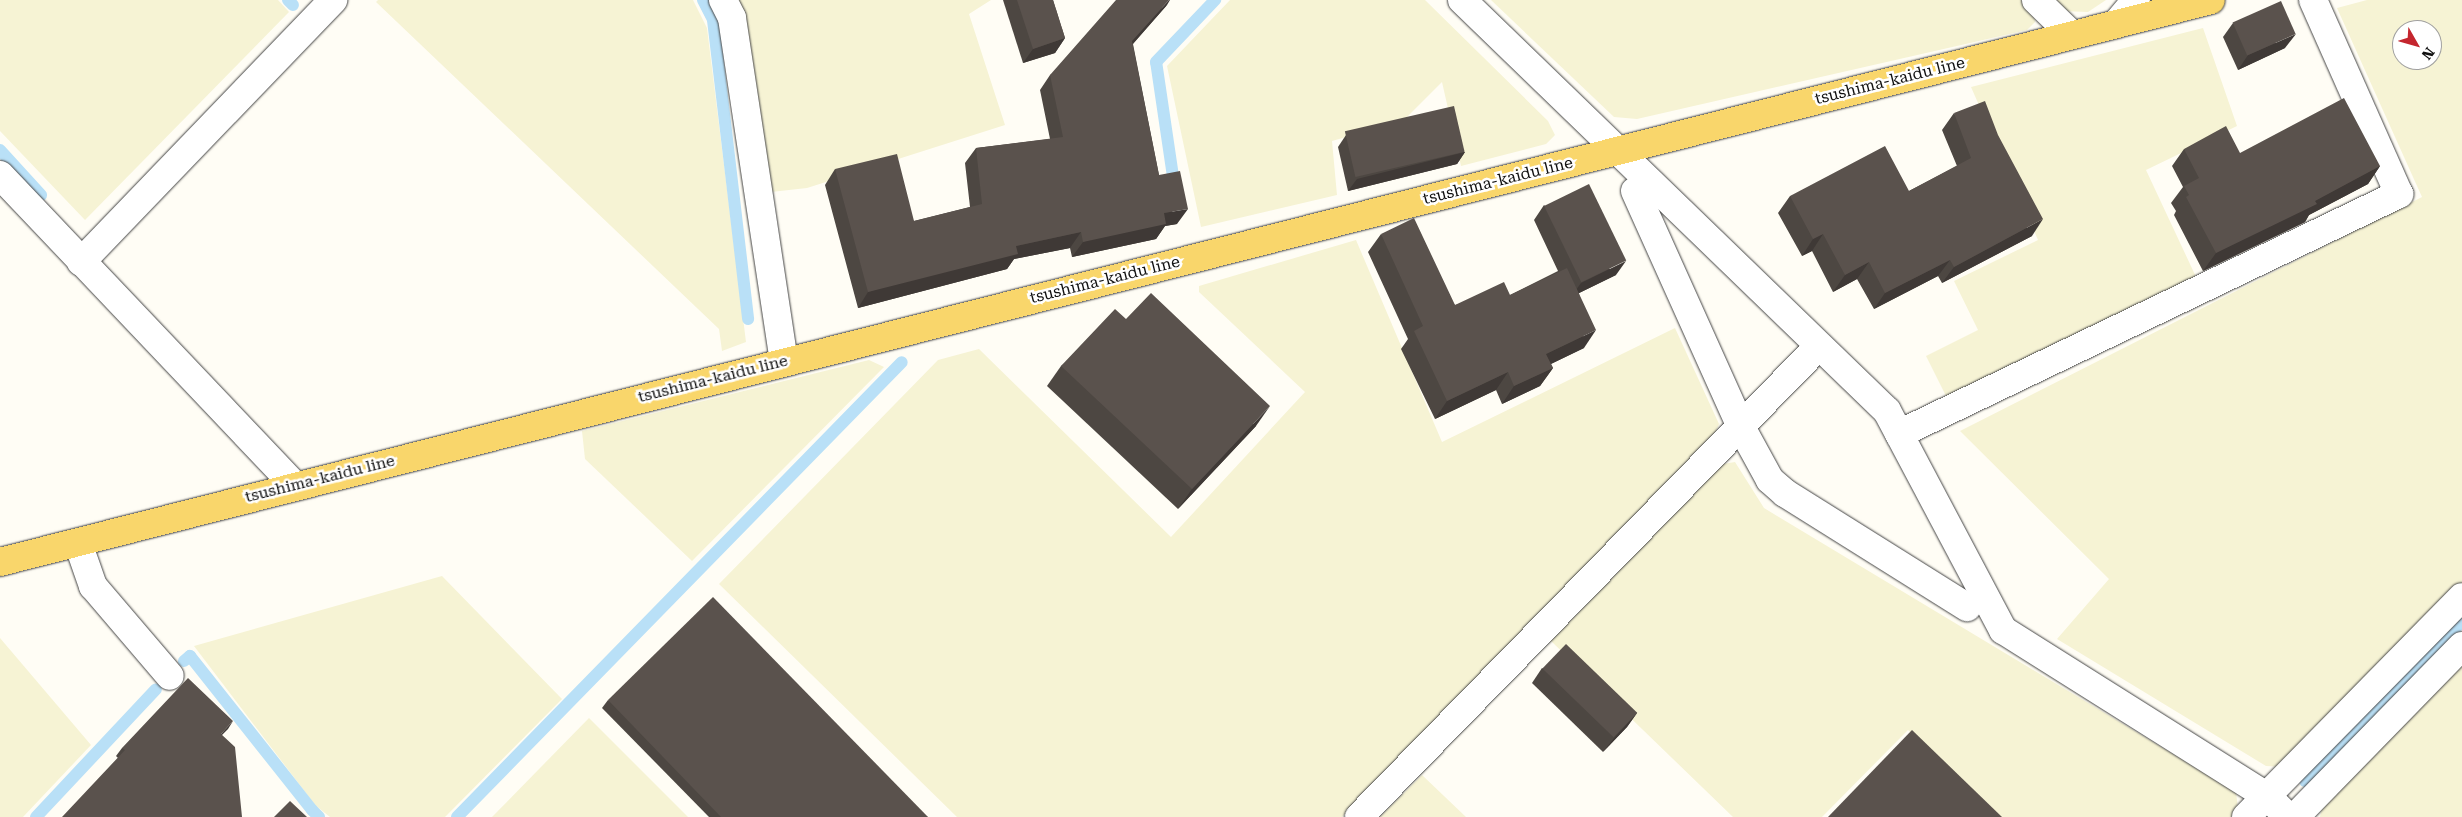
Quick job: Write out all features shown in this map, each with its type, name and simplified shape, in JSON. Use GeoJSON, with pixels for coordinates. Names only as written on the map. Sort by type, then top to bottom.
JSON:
{"type":"FeatureCollection","features":[{"type":"Feature","properties":{"kind":"main road","name":"tsushima-kaidu line"},"geometry":{"type":"LineString","coordinates":[[0,562],[294,485],[2211,0]]}},
{"type":"Feature","properties":{"kind":"street"},"geometry":{"type":"LineString","coordinates":[[81,262],[333,0]]}},
{"type":"Feature","properties":{"kind":"street"},"geometry":{"type":"LineString","coordinates":[[723,0],[732,18],[784,361]]}},
{"type":"Feature","properties":{"kind":"street"},"geometry":{"type":"LineString","coordinates":[[1462,0],[1886,411],[2004,630],[2267,796],[2288,817]]}},
{"type":"Feature","properties":{"kind":"street"},"geometry":{"type":"LineString","coordinates":[[2036,0],[2072,35]]}},
{"type":"Feature","properties":{"kind":"street"},"geometry":{"type":"LineString","coordinates":[[2116,24],[2136,0]]}},
{"type":"Feature","properties":{"kind":"street"},"geometry":{"type":"LineString","coordinates":[[1899,434],[2399,194],[2313,0]]}},
{"type":"Feature","properties":{"kind":"street"},"geometry":{"type":"LineString","coordinates":[[0,175],[294,485]]}},
{"type":"Feature","properties":{"kind":"street"},"geometry":{"type":"LineString","coordinates":[[1635,191],[1741,428],[1770,480],[1785,494],[1967,607]]}},
{"type":"Feature","properties":{"kind":"street"},"geometry":{"type":"LineString","coordinates":[[1359,817],[1819,346]]}},
{"type":"Feature","properties":{"kind":"street"},"geometry":{"type":"LineString","coordinates":[[78,543],[93,586],[170,676]]}},
{"type":"Feature","properties":{"kind":"street"},"geometry":{"type":"LineString","coordinates":[[2246,817],[2462,597]]}},
{"type":"Feature","properties":{"kind":"street"},"geometry":{"type":"LineString","coordinates":[[2294,817],[2462,646]]}},
{"type":"Feature","properties":{"kind":"shaded area"},"geometry":{"type":"Polygon","coordinates":[[[0,0],[278,0],[289,12],[85,220],[0,131],[0,0]]]}},
{"type":"Feature","properties":{"kind":"shaded area"},"geometry":{"type":"Polygon","coordinates":[[[378,0],[693,0],[707,28],[746,342],[722,351],[719,329],[376,2],[378,0]]]}},
{"type":"Feature","properties":{"kind":"shaded area"},"geometry":{"type":"Polygon","coordinates":[[[739,0],[991,0],[969,14],[1005,125],[807,188],[771,192],[739,15],[739,0]]]}},
{"type":"Feature","properties":{"kind":"shaded area"},"geometry":{"type":"Polygon","coordinates":[[[1230,0],[1425,0],[1548,121],[1555,135],[1546,144],[1461,166],[1442,82],[1403,121],[1332,141],[1337,195],[1201,227],[1167,66],[1230,0]]]}},
{"type":"Feature","properties":{"kind":"shaded area"},"geometry":{"type":"Polygon","coordinates":[[[1491,0],[2021,0],[2034,13],[2035,22],[2027,30],[1637,119],[1614,117],[1491,0]]]}},
{"type":"Feature","properties":{"kind":"shaded area"},"geometry":{"type":"Polygon","coordinates":[[[2050,0],[2106,0],[2088,12],[2061,11],[2050,0]]]}},
{"type":"Feature","properties":{"kind":"shaded area"},"geometry":{"type":"Polygon","coordinates":[[[2367,0],[2462,0],[2462,586],[2284,767],[2266,766],[2057,639],[2109,579],[1960,431],[2422,197],[2337,8],[2367,0]]]}},
{"type":"Feature","properties":{"kind":"shaded area"},"geometry":{"type":"Polygon","coordinates":[[[2203,28],[2237,126],[2146,170],[2197,279],[1947,398],[1926,356],[1978,330],[1954,281],[2038,240],[1971,87],[2203,28]]]}},
{"type":"Feature","properties":{"kind":"shaded area"},"geometry":{"type":"Polygon","coordinates":[[[1356,240],[1442,442],[1675,328],[1719,424],[1712,440],[1342,817],[957,817],[719,584],[938,360],[979,349],[1171,537],[1305,392],[1199,292],[1199,286],[1356,240]]]}},
{"type":"Feature","properties":{"kind":"shaded area"},"geometry":{"type":"Polygon","coordinates":[[[869,360],[884,367],[692,561],[585,459],[582,431],[869,360]]]}},
{"type":"Feature","properties":{"kind":"shaded area"},"geometry":{"type":"Polygon","coordinates":[[[1735,462],[1764,508],[2236,792],[2238,809],[2231,817],[1997,817],[1908,730],[1822,817],[1733,817],[1551,641],[1723,464],[1735,462]]]}},
{"type":"Feature","properties":{"kind":"shaded area"},"geometry":{"type":"Polygon","coordinates":[[[442,576],[562,699],[445,817],[330,817],[315,805],[194,646],[442,576]]]}},
{"type":"Feature","properties":{"kind":"shaded area"},"geometry":{"type":"Polygon","coordinates":[[[0,638],[91,745],[23,817],[0,817],[0,638]]]}},
{"type":"Feature","properties":{"kind":"shaded area"},"geometry":{"type":"Polygon","coordinates":[[[2462,661],[2462,817],[2320,817],[2323,803],[2462,661]]]}},
{"type":"Feature","properties":{"kind":"shaded area"},"geometry":{"type":"Polygon","coordinates":[[[589,718],[688,817],[492,817],[589,718]]]}},
{"type":"Feature","properties":{"kind":"shaded area"},"geometry":{"type":"Polygon","coordinates":[[[1422,775],[1466,817],[1380,817],[1422,775]]]}},
{"type":"Feature","properties":{"kind":"building"},"geometry":{"type":"Polygon","coordinates":[[[1017,0],[1053,0],[1065,38],[1033,49],[1017,0]]]}},
{"type":"Feature","properties":{"kind":"building"},"geometry":{"type":"Polygon","coordinates":[[[1116,0],[1169,0],[1132,41],[1159,175],[1180,171],[1188,209],[1164,213],[1166,224],[1083,242],[1081,232],[1016,246],[1018,254],[868,292],[835,169],[897,154],[914,221],[982,204],[976,148],[1063,137],[1050,75],[1116,0]]]}},
{"type":"Feature","properties":{"kind":"building"},"geometry":{"type":"Polygon","coordinates":[[[2281,1],[2296,34],[2247,55],[2233,23],[2281,1]]]}},
{"type":"Feature","properties":{"kind":"building"},"geometry":{"type":"Polygon","coordinates":[[[2344,98],[2380,166],[2315,201],[2317,204],[2216,253],[2186,197],[2189,195],[2184,186],[2199,178],[2184,149],[2226,126],[2240,153],[2344,98]]]}},
{"type":"Feature","properties":{"kind":"building"},"geometry":{"type":"Polygon","coordinates":[[[1985,101],[1998,135],[2043,219],[1954,267],[1950,260],[1885,293],[1869,262],[1845,275],[1823,234],[1813,239],[1790,196],[1885,146],[1909,191],[1971,158],[1954,113],[1985,101]]]}},
{"type":"Feature","properties":{"kind":"building"},"geometry":{"type":"Polygon","coordinates":[[[1454,106],[1465,152],[1355,177],[1345,131],[1454,106]]]}},
{"type":"Feature","properties":{"kind":"building"},"geometry":{"type":"Polygon","coordinates":[[[1589,184],[1626,260],[1581,282],[1544,206],[1589,184]]]}},
{"type":"Feature","properties":{"kind":"building"},"geometry":{"type":"Polygon","coordinates":[[[1414,218],[1455,305],[1504,282],[1510,295],[1567,268],[1596,330],[1546,354],[1553,368],[1514,386],[1508,372],[1447,401],[1414,331],[1423,326],[1381,234],[1414,218]]]}},
{"type":"Feature","properties":{"kind":"building"},"geometry":{"type":"Polygon","coordinates":[[[1151,293],[1270,406],[1192,489],[1061,366],[1115,309],[1126,319],[1151,293]]]}},
{"type":"Feature","properties":{"kind":"building"},"geometry":{"type":"Polygon","coordinates":[[[713,597],[928,817],[721,817],[608,700],[713,597]]]}},
{"type":"Feature","properties":{"kind":"building"},"geometry":{"type":"Polygon","coordinates":[[[1566,644],[1637,713],[1614,737],[1542,668],[1566,644]]]}},
{"type":"Feature","properties":{"kind":"building"},"geometry":{"type":"Polygon","coordinates":[[[188,678],[233,721],[221,734],[235,747],[242,817],[62,817],[125,750],[122,748],[188,678]]]}},
{"type":"Feature","properties":{"kind":"building"},"geometry":{"type":"Polygon","coordinates":[[[1912,730],[2002,817],[1828,817],[1912,730]]]}},
{"type":"Feature","properties":{"kind":"building"},"geometry":{"type":"Polygon","coordinates":[[[290,801],[307,817],[274,817],[290,801]]]}},
{"type":"Feature","properties":{"kind":"waterway"},"geometry":{"type":"LineString","coordinates":[[288,0],[293,5]]}},
{"type":"Feature","properties":{"kind":"waterway"},"geometry":{"type":"LineString","coordinates":[[703,0],[713,20],[748,319]]}},
{"type":"Feature","properties":{"kind":"waterway"},"geometry":{"type":"LineString","coordinates":[[1175,190],[1156,62],[1215,0]]}},
{"type":"Feature","properties":{"kind":"waterway"},"geometry":{"type":"LineString","coordinates":[[0,150],[41,195]]}},
{"type":"Feature","properties":{"kind":"waterway"},"geometry":{"type":"LineString","coordinates":[[457,817],[902,362]]}},
{"type":"Feature","properties":{"kind":"waterway"},"geometry":{"type":"LineString","coordinates":[[2305,781],[2462,621]]}},
{"type":"Feature","properties":{"kind":"waterway"},"geometry":{"type":"LineString","coordinates":[[184,661],[190,656],[319,817]]}},
{"type":"Feature","properties":{"kind":"waterway"},"geometry":{"type":"LineString","coordinates":[[36,817],[156,689]]}}]}
